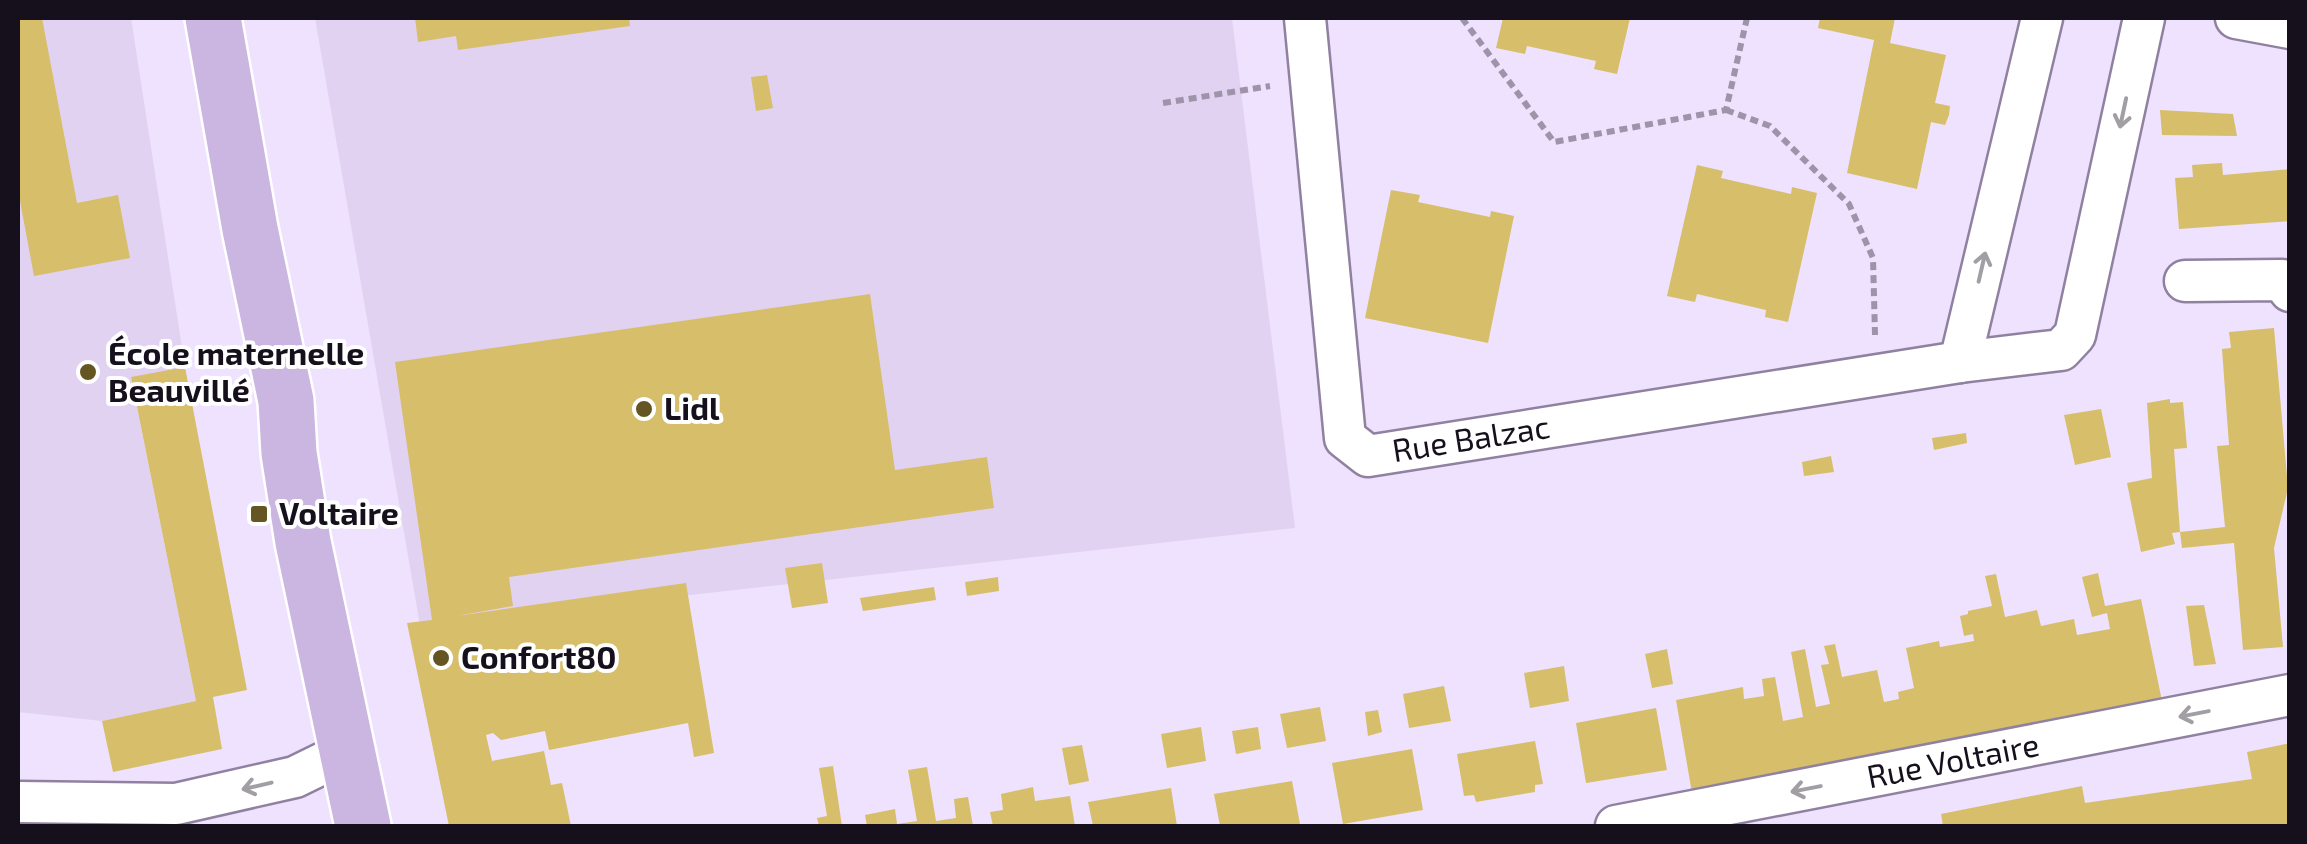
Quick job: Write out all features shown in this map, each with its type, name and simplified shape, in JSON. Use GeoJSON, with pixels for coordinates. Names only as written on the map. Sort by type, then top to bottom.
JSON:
{"type":"FeatureCollection","features":[{"type":"Feature","properties":{"kind":"main road"},"geometry":{"type":"LineString","coordinates":[[211,26],[286,401],[289,453],[303,542],[363,826]]}},
{"type":"Feature","properties":{"kind":"street","name":"Rue Balzac"},"geometry":{"type":"LineString","coordinates":[[1305,18],[1345,438],[1368,456],[1960,362],[2061,350],[2075,334],[2144,18]]}},
{"type":"Feature","properties":{"kind":"street"},"geometry":{"type":"LineString","coordinates":[[1960,362],[2042,18]]}},
{"type":"Feature","properties":{"kind":"street"},"geometry":{"type":"LineString","coordinates":[[2236,18],[2290,28]]}},
{"type":"Feature","properties":{"kind":"street"},"geometry":{"type":"LineString","coordinates":[[2186,281],[2282,280],[2290,291]]}},
{"type":"Feature","properties":{"kind":"street","name":"Rue Voltaire"},"geometry":{"type":"LineString","coordinates":[[1616,826],[2290,695]]}},
{"type":"Feature","properties":{"kind":"street"},"geometry":{"type":"LineString","coordinates":[[18,802],[176,804],[294,777],[348,751]]}},
{"type":"Feature","properties":{"kind":"path"},"geometry":{"type":"LineString","coordinates":[[1462,18],[1554,142],[1726,110],[1770,126],[1849,204],[1873,258],[1876,375]]}},
{"type":"Feature","properties":{"kind":"path"},"geometry":{"type":"LineString","coordinates":[[1726,110],[1747,18]]}},
{"type":"Feature","properties":{"kind":"path"},"geometry":{"type":"LineString","coordinates":[[1163,102],[1216,97],[1310,78]]}},
{"type":"Feature","properties":{"kind":"shaded area","name":"École maternelle Beauvillé"},"geometry":{"type":"Polygon","coordinates":[[[18,18],[131,18],[185,367],[131,378],[196,701],[102,721],[18,712],[18,18]]]}},
{"type":"Feature","properties":{"kind":"shaded area"},"geometry":{"type":"Polygon","coordinates":[[[315,18],[1232,18],[1295,528],[420,625],[315,18]]]}},
{"type":"Feature","properties":{"kind":"building"},"geometry":{"type":"Polygon","coordinates":[[[18,18],[42,18],[77,203],[118,195],[130,258],[34,276],[18,190],[18,18]]]}},
{"type":"Feature","properties":{"kind":"building"},"geometry":{"type":"Polygon","coordinates":[[[415,18],[629,18],[630,26],[458,50],[456,36],[418,42],[415,18]]]}},
{"type":"Feature","properties":{"kind":"building"},"geometry":{"type":"Polygon","coordinates":[[[1503,18],[1630,18],[1617,74],[1594,69],[1596,61],[1527,46],[1525,54],[1496,48],[1503,18]]]}},
{"type":"Feature","properties":{"kind":"building"},"geometry":{"type":"Polygon","coordinates":[[[1820,18],[1895,18],[1890,43],[1946,55],[1935,103],[1950,106],[1949,115],[1945,125],[1931,122],[1917,189],[1847,173],[1874,40],[1818,28],[1820,18]]]}},
{"type":"Feature","properties":{"kind":"building"},"geometry":{"type":"Polygon","coordinates":[[[767,75],[773,108],[756,111],[751,77],[767,75]]]}},
{"type":"Feature","properties":{"kind":"building"},"geometry":{"type":"Polygon","coordinates":[[[2160,110],[2233,114],[2237,136],[2162,135],[2160,110]]]}},
{"type":"Feature","properties":{"kind":"building"},"geometry":{"type":"Polygon","coordinates":[[[2222,163],[2223,175],[2290,169],[2290,221],[2179,229],[2175,178],[2193,177],[2192,165],[2222,163]]]}},
{"type":"Feature","properties":{"kind":"building"},"geometry":{"type":"Polygon","coordinates":[[[1697,165],[1723,171],[1721,178],[1791,194],[1792,187],[1817,193],[1788,322],[1765,317],[1766,310],[1697,294],[1695,302],[1667,296],[1697,165]]]}},
{"type":"Feature","properties":{"kind":"building"},"geometry":{"type":"Polygon","coordinates":[[[1391,190],[1420,195],[1418,202],[1490,217],[1491,211],[1514,216],[1488,343],[1365,318],[1391,190]]]}},
{"type":"Feature","properties":{"kind":"building","name":"Lidl"},"geometry":{"type":"Polygon","coordinates":[[[870,294],[895,470],[987,457],[994,508],[509,577],[513,606],[456,616],[686,583],[714,753],[694,757],[688,723],[549,750],[545,731],[501,740],[493,733],[486,735],[492,761],[544,751],[551,785],[562,783],[571,826],[449,826],[407,623],[432,620],[395,362],[870,294]]]}},
{"type":"Feature","properties":{"kind":"building"},"geometry":{"type":"Polygon","coordinates":[[[2274,328],[2288,488],[2274,548],[2283,647],[2243,650],[2234,543],[2182,548],[2180,532],[2225,527],[2217,446],[2229,445],[2222,349],[2231,348],[2229,332],[2274,328]]]}},
{"type":"Feature","properties":{"kind":"building"},"geometry":{"type":"Polygon","coordinates":[[[185,367],[247,690],[213,697],[222,749],[113,772],[102,721],[196,701],[131,377],[185,367]]]}},
{"type":"Feature","properties":{"kind":"building"},"geometry":{"type":"Polygon","coordinates":[[[2170,399],[2170,403],[2183,402],[2187,448],[2174,449],[2180,532],[2172,533],[2175,544],[2141,552],[2127,483],[2152,478],[2147,403],[2170,399]]]}},
{"type":"Feature","properties":{"kind":"building"},"geometry":{"type":"Polygon","coordinates":[[[2101,409],[2111,457],[2075,465],[2064,415],[2101,409]]]}},
{"type":"Feature","properties":{"kind":"building"},"geometry":{"type":"Polygon","coordinates":[[[1966,433],[1967,443],[1934,450],[1932,438],[1966,433]]]}},
{"type":"Feature","properties":{"kind":"building"},"geometry":{"type":"Polygon","coordinates":[[[1831,456],[1834,472],[1804,476],[1802,462],[1831,456]]]}},
{"type":"Feature","properties":{"kind":"building"},"geometry":{"type":"Polygon","coordinates":[[[822,563],[828,603],[792,608],[785,568],[822,563]]]}},
{"type":"Feature","properties":{"kind":"building"},"geometry":{"type":"Polygon","coordinates":[[[2098,573],[2105,606],[2141,599],[2162,701],[1692,793],[1676,700],[1743,687],[1744,699],[1764,696],[1762,679],[1775,677],[1783,721],[1803,717],[1791,652],[1805,649],[1816,707],[1830,704],[1821,665],[1829,664],[1824,646],[1835,644],[1842,677],[1877,670],[1884,702],[1899,699],[1898,692],[1914,688],[1906,648],[1939,641],[1940,647],[1974,641],[1973,634],[1964,636],[1960,616],[1992,606],[1985,576],[1996,574],[2005,617],[2037,610],[2041,626],[2074,619],[2077,635],[2110,629],[2107,613],[2092,617],[2082,577],[2098,573]]]}},
{"type":"Feature","properties":{"kind":"building"},"geometry":{"type":"Polygon","coordinates":[[[998,577],[999,591],[967,596],[965,582],[998,577]]]}},
{"type":"Feature","properties":{"kind":"building"},"geometry":{"type":"Polygon","coordinates":[[[934,587],[936,600],[863,611],[860,598],[934,587]]]}},
{"type":"Feature","properties":{"kind":"building"},"geometry":{"type":"Polygon","coordinates":[[[2204,605],[2216,664],[2194,666],[2186,606],[2204,605]]]}},
{"type":"Feature","properties":{"kind":"building"},"geometry":{"type":"Polygon","coordinates":[[[1667,649],[1673,684],[1652,688],[1645,654],[1667,649]]]}},
{"type":"Feature","properties":{"kind":"building"},"geometry":{"type":"Polygon","coordinates":[[[1564,666],[1569,701],[1530,708],[1524,673],[1564,666]]]}},
{"type":"Feature","properties":{"kind":"building"},"geometry":{"type":"Polygon","coordinates":[[[1444,686],[1451,721],[1409,728],[1403,694],[1444,686]]]}},
{"type":"Feature","properties":{"kind":"building"},"geometry":{"type":"Polygon","coordinates":[[[1320,707],[1326,741],[1287,748],[1280,714],[1320,707]]]}},
{"type":"Feature","properties":{"kind":"building"},"geometry":{"type":"Polygon","coordinates":[[[1656,708],[1667,770],[1586,783],[1576,723],[1656,708]]]}},
{"type":"Feature","properties":{"kind":"building"},"geometry":{"type":"Polygon","coordinates":[[[1378,710],[1382,732],[1368,736],[1365,712],[1378,710]]]}},
{"type":"Feature","properties":{"kind":"building"},"geometry":{"type":"Polygon","coordinates":[[[1201,727],[1206,761],[1167,768],[1161,734],[1201,727]]]}},
{"type":"Feature","properties":{"kind":"building"},"geometry":{"type":"Polygon","coordinates":[[[1258,727],[1261,749],[1236,754],[1232,731],[1258,727]]]}},
{"type":"Feature","properties":{"kind":"building"},"geometry":{"type":"Polygon","coordinates":[[[1535,741],[1543,784],[1535,785],[1535,792],[1476,802],[1474,795],[1464,796],[1457,754],[1535,741]]]}},
{"type":"Feature","properties":{"kind":"building"},"geometry":{"type":"Polygon","coordinates":[[[2290,743],[2290,826],[1943,826],[1941,814],[2082,786],[2085,803],[2252,779],[2247,752],[2290,743]]]}},
{"type":"Feature","properties":{"kind":"building"},"geometry":{"type":"Polygon","coordinates":[[[1082,745],[1089,781],[1069,785],[1062,748],[1082,745]]]}},
{"type":"Feature","properties":{"kind":"building"},"geometry":{"type":"Polygon","coordinates":[[[1412,749],[1423,810],[1343,824],[1332,763],[1412,749]]]}},
{"type":"Feature","properties":{"kind":"building"},"geometry":{"type":"Polygon","coordinates":[[[833,766],[842,826],[819,826],[817,818],[827,816],[819,768],[833,766]]]}},
{"type":"Feature","properties":{"kind":"building"},"geometry":{"type":"Polygon","coordinates":[[[927,767],[936,821],[956,818],[954,799],[968,797],[973,826],[867,826],[865,815],[895,809],[897,824],[917,821],[908,770],[927,767]]]}},
{"type":"Feature","properties":{"kind":"building"},"geometry":{"type":"Polygon","coordinates":[[[1292,781],[1300,824],[1220,826],[1214,794],[1292,781]]]}},
{"type":"Feature","properties":{"kind":"building"},"geometry":{"type":"Polygon","coordinates":[[[1033,787],[1035,801],[1070,796],[1075,826],[993,826],[990,812],[1003,810],[1001,794],[1033,787]]]}},
{"type":"Feature","properties":{"kind":"building"},"geometry":{"type":"Polygon","coordinates":[[[1171,788],[1177,826],[1093,826],[1088,802],[1171,788]]]}},
{"type":"Feature","properties":{"kind":"place","name":"École maternelle Beauvillé"},"geometry":{"type":"Point","coordinates":[88,372]}},
{"type":"Feature","properties":{"kind":"place","name":"Lidl"},"geometry":{"type":"Point","coordinates":[644,409]}},
{"type":"Feature","properties":{"kind":"place","name":"Voltaire"},"geometry":{"type":"Point","coordinates":[259,514]}},
{"type":"Feature","properties":{"kind":"place","name":"Confort80"},"geometry":{"type":"Point","coordinates":[441,658]}}]}
